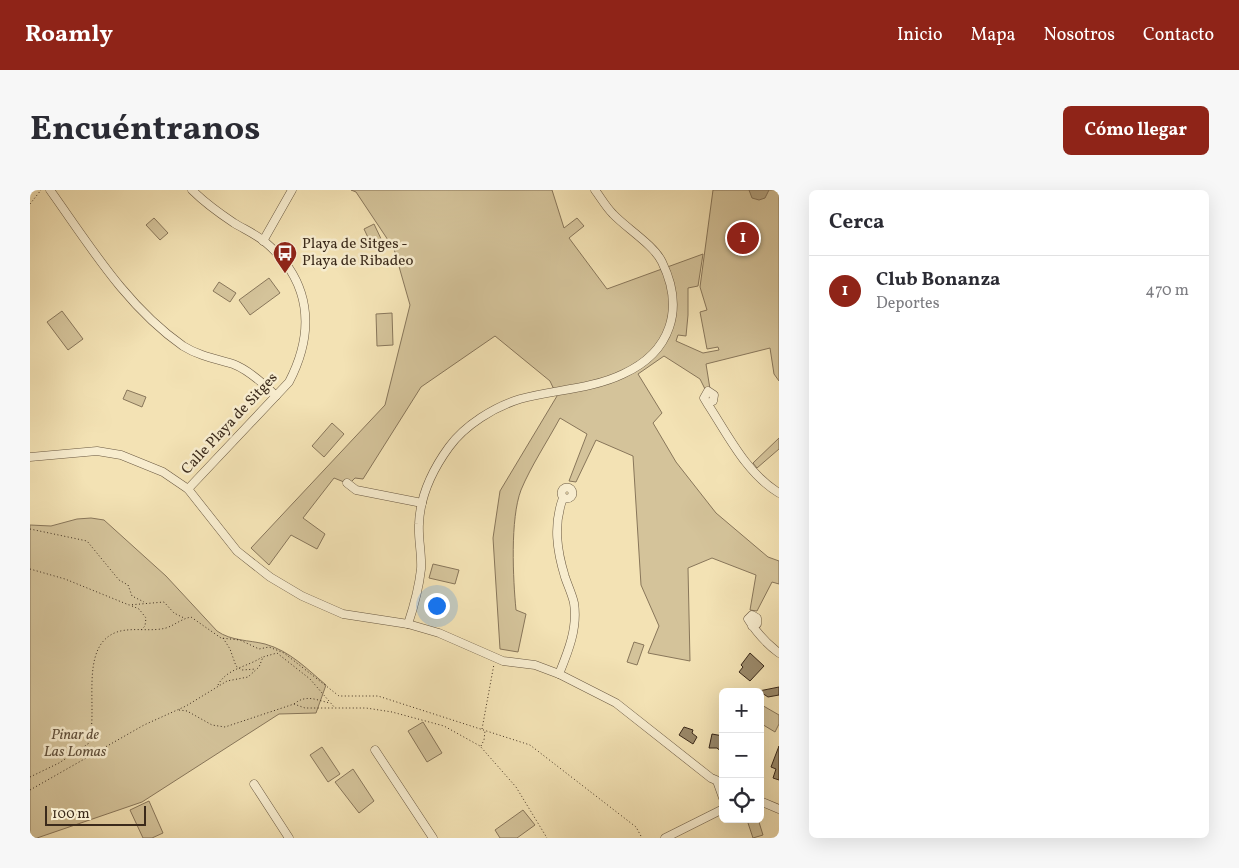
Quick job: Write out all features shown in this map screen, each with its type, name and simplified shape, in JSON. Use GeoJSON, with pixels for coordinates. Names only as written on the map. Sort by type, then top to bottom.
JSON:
{"type":"FeatureCollection","features":[{"type":"Feature","properties":{"kind":"street"},"geometry":{"type":"LineString","coordinates":[[50,190],[132,302],[155,324],[185,347],[209,359],[234,365],[276,396]]}},
{"type":"Feature","properties":{"kind":"street","name":"Calle Playa de Sitges"},"geometry":{"type":"LineString","coordinates":[[188,489],[289,382],[300,362],[306,337],[305,310],[299,286],[284,262],[263,241],[205,202],[192,190]]}},
{"type":"Feature","properties":{"kind":"street"},"geometry":{"type":"LineString","coordinates":[[263,241],[292,190]]}},
{"type":"Feature","properties":{"kind":"street"},"geometry":{"type":"LineString","coordinates":[[408,624],[416,600],[420,570],[419,523],[422,503],[434,472],[450,446],[475,421],[518,399],[622,375],[649,358],[661,345],[674,312],[672,292],[661,260],[612,213],[595,190]]}},
{"type":"Feature","properties":{"kind":"street"},"geometry":{"type":"LineString","coordinates":[[707,404],[752,470],[768,486],[779,493]]}},
{"type":"Feature","properties":{"kind":"street"},"geometry":{"type":"LineString","coordinates":[[30,457],[97,451],[121,455],[163,472],[188,489],[237,551],[270,577],[302,596],[343,614],[408,624],[440,633],[496,658],[535,665],[559,674],[616,703],[719,781]]}},
{"type":"Feature","properties":{"kind":"street"},"geometry":{"type":"LineString","coordinates":[[347,483],[356,490],[422,503]]}},
{"type":"Feature","properties":{"kind":"street"},"geometry":{"type":"LineString","coordinates":[[559,674],[571,643],[574,622],[574,603],[558,553],[556,534],[563,498]]}},
{"type":"Feature","properties":{"kind":"street"},"geometry":{"type":"LineString","coordinates":[[752,626],[770,646],[779,652]]}},
{"type":"Feature","properties":{"kind":"street"},"geometry":{"type":"LineString","coordinates":[[375,750],[433,838]]}},
{"type":"Feature","properties":{"kind":"street"},"geometry":{"type":"LineString","coordinates":[[254,784],[289,838]]}},
{"type":"Feature","properties":{"kind":"street"},"geometry":{"type":"LineString","coordinates":[[764,803],[779,810]]}},
{"type":"Feature","properties":{"kind":"street"},"geometry":{"type":"LineString","coordinates":[[665,838],[710,813],[719,805]]}},
{"type":"Feature","properties":{"kind":"street"},"geometry":{"type":"LineString","coordinates":[[764,808],[779,810]]}},
{"type":"Feature","properties":{"kind":"street"},"geometry":{"type":"LineString","coordinates":[[710,813],[719,810]]}},
{"type":"Feature","properties":{"kind":"path"},"geometry":{"type":"LineString","coordinates":[[30,204],[41,190]]}},
{"type":"Feature","properties":{"kind":"path"},"geometry":{"type":"LineString","coordinates":[[30,529],[87,541],[119,580],[128,585],[132,596],[145,603]]}},
{"type":"Feature","properties":{"kind":"path"},"geometry":{"type":"LineString","coordinates":[[30,569],[65,579],[139,609],[146,618],[145,626],[140,630]]}},
{"type":"Feature","properties":{"kind":"path"},"geometry":{"type":"LineString","coordinates":[[130,605],[164,602],[174,613],[184,618],[196,620],[216,636],[240,640],[259,649],[266,647],[276,649],[339,696],[378,696],[530,745],[636,827],[642,838]]}},
{"type":"Feature","properties":{"kind":"path"},"geometry":{"type":"LineString","coordinates":[[30,777],[60,763],[88,744],[92,726],[91,673],[97,653],[108,635],[120,631],[168,628],[184,618]]}},
{"type":"Feature","properties":{"kind":"path"},"geometry":{"type":"LineString","coordinates":[[223,638],[233,655],[234,665],[247,670],[256,669]]}},
{"type":"Feature","properties":{"kind":"path"},"geometry":{"type":"LineString","coordinates":[[218,686],[221,680],[238,668],[271,653],[280,655],[310,679],[335,708]]}},
{"type":"Feature","properties":{"kind":"path"},"geometry":{"type":"LineString","coordinates":[[30,790],[144,725],[178,710],[218,686],[234,678],[242,680],[248,677],[256,669],[263,657]]}},
{"type":"Feature","properties":{"kind":"path"},"geometry":{"type":"LineString","coordinates":[[480,746],[484,740],[483,730],[496,658]]}},
{"type":"Feature","properties":{"kind":"path"},"geometry":{"type":"LineString","coordinates":[[178,710],[188,710],[212,725],[225,727],[294,704],[300,699],[309,698],[330,703]]}},
{"type":"Feature","properties":{"kind":"path"},"geometry":{"type":"LineString","coordinates":[[294,704],[305,708],[366,708],[444,726],[480,746],[516,787],[547,838]]}},
{"type":"Feature","properties":{"kind":"green space"},"geometry":{"type":"Polygon","coordinates":[[[351,190],[552,190],[564,228],[577,218],[584,226],[569,238],[607,289],[703,254],[698,286],[688,288],[686,336],[678,335],[676,341],[703,353],[719,350],[718,347],[707,349],[700,312],[707,310],[700,287],[713,190],[779,190],[779,381],[774,374],[770,348],[706,364],[710,389],[705,389],[700,379],[664,356],[638,374],[662,413],[653,423],[676,462],[716,513],[768,557],[779,561],[779,584],[772,582],[757,611],[750,610],[756,575],[712,558],[688,568],[690,661],[648,653],[659,626],[641,585],[633,456],[596,440],[576,482],[569,481],[587,434],[560,418],[529,472],[521,490],[515,517],[513,566],[516,610],[526,614],[518,652],[500,649],[493,538],[500,491],[557,396],[550,381],[495,336],[421,387],[363,479],[355,478],[349,484],[334,478],[303,518],[325,534],[317,549],[291,535],[269,565],[251,548],[385,405],[410,305],[394,249],[356,192],[351,190]]]}},
{"type":"Feature","properties":{"kind":"green space"},"geometry":{"type":"Polygon","coordinates":[[[154,218],[168,233],[160,240],[146,225],[154,218]]]}},
{"type":"Feature","properties":{"kind":"green space"},"geometry":{"type":"Polygon","coordinates":[[[374,224],[383,243],[373,248],[364,229],[374,224]]]}},
{"type":"Feature","properties":{"kind":"green space"},"geometry":{"type":"Polygon","coordinates":[[[269,278],[280,293],[250,315],[239,300],[269,278]]]}},
{"type":"Feature","properties":{"kind":"green space"},"geometry":{"type":"Polygon","coordinates":[[[219,282],[236,293],[230,302],[213,291],[219,282]]]}},
{"type":"Feature","properties":{"kind":"green space"},"geometry":{"type":"Polygon","coordinates":[[[62,311],[83,339],[68,350],[47,322],[62,311]]]}},
{"type":"Feature","properties":{"kind":"green space"},"geometry":{"type":"Polygon","coordinates":[[[392,313],[393,345],[377,346],[376,314],[392,313]]]}},
{"type":"Feature","properties":{"kind":"green space"},"geometry":{"type":"Polygon","coordinates":[[[127,390],[146,397],[142,407],[123,399],[127,390]]]}},
{"type":"Feature","properties":{"kind":"green space"},"geometry":{"type":"Polygon","coordinates":[[[332,423],[344,434],[324,457],[312,446],[332,423]]]}},
{"type":"Feature","properties":{"kind":"green space"},"geometry":{"type":"Polygon","coordinates":[[[779,438],[779,449],[757,468],[753,463],[779,438]]]}},
{"type":"Feature","properties":{"kind":"green space","name":"Pinar de Las Lomas"},"geometry":{"type":"Polygon","coordinates":[[[91,518],[104,520],[166,576],[217,631],[228,637],[274,647],[298,661],[326,685],[316,713],[279,714],[142,802],[37,838],[30,838],[30,525],[51,526],[77,519],[91,518]]]}},
{"type":"Feature","properties":{"kind":"green space"},"geometry":{"type":"Polygon","coordinates":[[[433,564],[459,570],[455,584],[429,578],[433,564]]]}},
{"type":"Feature","properties":{"kind":"green space"},"geometry":{"type":"Polygon","coordinates":[[[634,642],[644,645],[637,665],[627,662],[634,642]]]}},
{"type":"Feature","properties":{"kind":"green space"},"geometry":{"type":"Polygon","coordinates":[[[764,706],[779,715],[779,724],[775,732],[764,725],[764,706]]]}},
{"type":"Feature","properties":{"kind":"green space"},"geometry":{"type":"Polygon","coordinates":[[[423,722],[442,753],[427,762],[408,731],[423,722]]]}},
{"type":"Feature","properties":{"kind":"green space"},"geometry":{"type":"Polygon","coordinates":[[[322,747],[340,774],[328,782],[310,755],[322,747]]]}},
{"type":"Feature","properties":{"kind":"green space"},"geometry":{"type":"Polygon","coordinates":[[[353,769],[374,801],[359,813],[335,782],[353,769]]]}},
{"type":"Feature","properties":{"kind":"green space"},"geometry":{"type":"Polygon","coordinates":[[[149,801],[163,833],[152,838],[143,838],[130,810],[149,801]]]}},
{"type":"Feature","properties":{"kind":"green space"},"geometry":{"type":"Polygon","coordinates":[[[523,810],[535,825],[517,838],[500,838],[495,830],[523,810]]]}},
{"type":"Feature","properties":{"kind":"green space"},"geometry":{"type":"Polygon","coordinates":[[[748,823],[759,823],[763,835],[753,838],[748,823]]]}},
{"type":"Feature","properties":{"kind":"shaded area"},"geometry":{"type":"Polygon","coordinates":[[[749,190],[769,190],[765,198],[759,200],[752,198],[749,190]]]}},
{"type":"Feature","properties":{"kind":"building"},"geometry":{"type":"Polygon","coordinates":[[[750,653],[764,666],[750,681],[739,672],[743,667],[741,665],[750,653]]]}},
{"type":"Feature","properties":{"kind":"building"},"geometry":{"type":"Polygon","coordinates":[[[779,687],[779,695],[768,697],[764,694],[764,690],[779,687]]]}},
{"type":"Feature","properties":{"kind":"building"},"geometry":{"type":"Polygon","coordinates":[[[684,727],[693,730],[692,733],[697,737],[693,744],[679,735],[684,727]]]}},
{"type":"Feature","properties":{"kind":"building"},"geometry":{"type":"Polygon","coordinates":[[[712,734],[719,735],[719,750],[709,748],[712,734]]]}},
{"type":"Feature","properties":{"kind":"building"},"geometry":{"type":"Polygon","coordinates":[[[779,746],[779,780],[773,778],[776,769],[771,767],[779,746]]]}},
{"type":"Feature","properties":{"kind":"place","name":"Club Bonanza"},"geometry":{"type":"Point","coordinates":[743,238]}},
{"type":"Feature","properties":{"kind":"place","name":"Playa de Sitges - Playa de Ribadeo"},"geometry":{"type":"Point","coordinates":[285,274]}}]}
